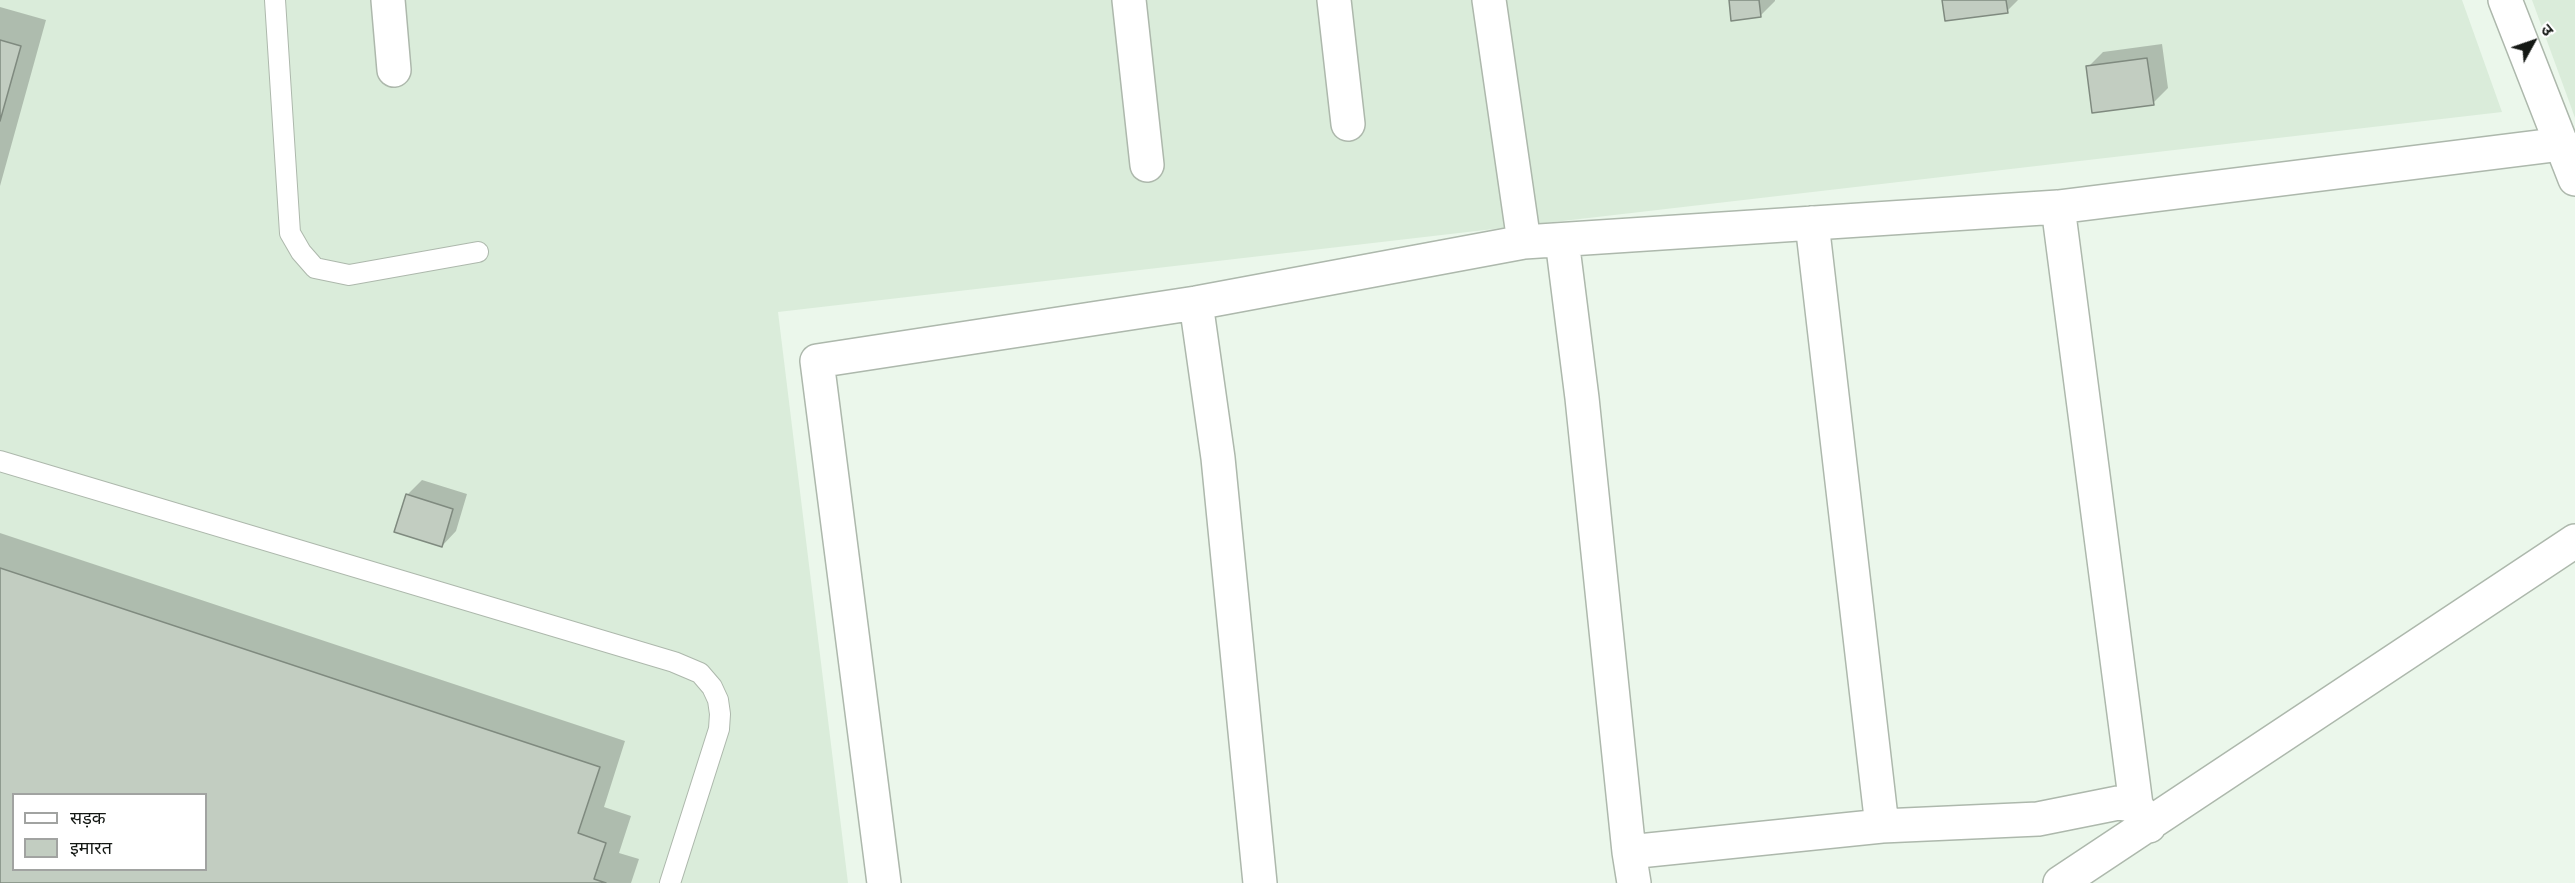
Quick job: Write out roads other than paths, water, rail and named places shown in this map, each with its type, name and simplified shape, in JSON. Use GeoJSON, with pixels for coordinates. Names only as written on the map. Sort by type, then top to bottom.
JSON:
{"type":"FeatureCollection","features":[{"type":"Feature","properties":{"kind":"street"},"geometry":{"type":"LineString","coordinates":[[388,0],[394,70]]}},
{"type":"Feature","properties":{"kind":"street"},"geometry":{"type":"LineString","coordinates":[[1129,0],[1147,165]]}},
{"type":"Feature","properties":{"kind":"street"},"geometry":{"type":"LineString","coordinates":[[1334,0],[1348,124]]}},
{"type":"Feature","properties":{"kind":"street"},"geometry":{"type":"LineString","coordinates":[[1489,0],[1524,242]]}},
{"type":"Feature","properties":{"kind":"street"},"geometry":{"type":"LineString","coordinates":[[2505,0],[2575,179]]}},
{"type":"Feature","properties":{"kind":"street"},"geometry":{"type":"LineString","coordinates":[[884,883],[818,361],[1196,303],[1524,242],[2058,207],[2562,144]]}},
{"type":"Feature","properties":{"kind":"street"},"geometry":{"type":"LineString","coordinates":[[2058,207],[2142,815]]}},
{"type":"Feature","properties":{"kind":"street"},"geometry":{"type":"LineString","coordinates":[[1812,223],[1882,826]]}},
{"type":"Feature","properties":{"kind":"street"},"geometry":{"type":"LineString","coordinates":[[1562,240],[1582,398],[1632,868],[1882,826],[2038,819],[2118,803],[2142,815]]}},
{"type":"Feature","properties":{"kind":"street"},"geometry":{"type":"LineString","coordinates":[[1196,303],[1218,458],[1260,883]]}},
{"type":"Feature","properties":{"kind":"street"},"geometry":{"type":"LineString","coordinates":[[2060,883],[2142,815],[2575,541]]}},
{"type":"Feature","properties":{"kind":"lane"},"geometry":{"type":"LineString","coordinates":[[275,0],[290,233],[301,252],[315,268],[349,275],[478,252]]}},
{"type":"Feature","properties":{"kind":"lane"},"geometry":{"type":"LineString","coordinates":[[0,461],[674,662],[699,673],[712,687],[718,700],[719,729],[670,883]]}}]}
